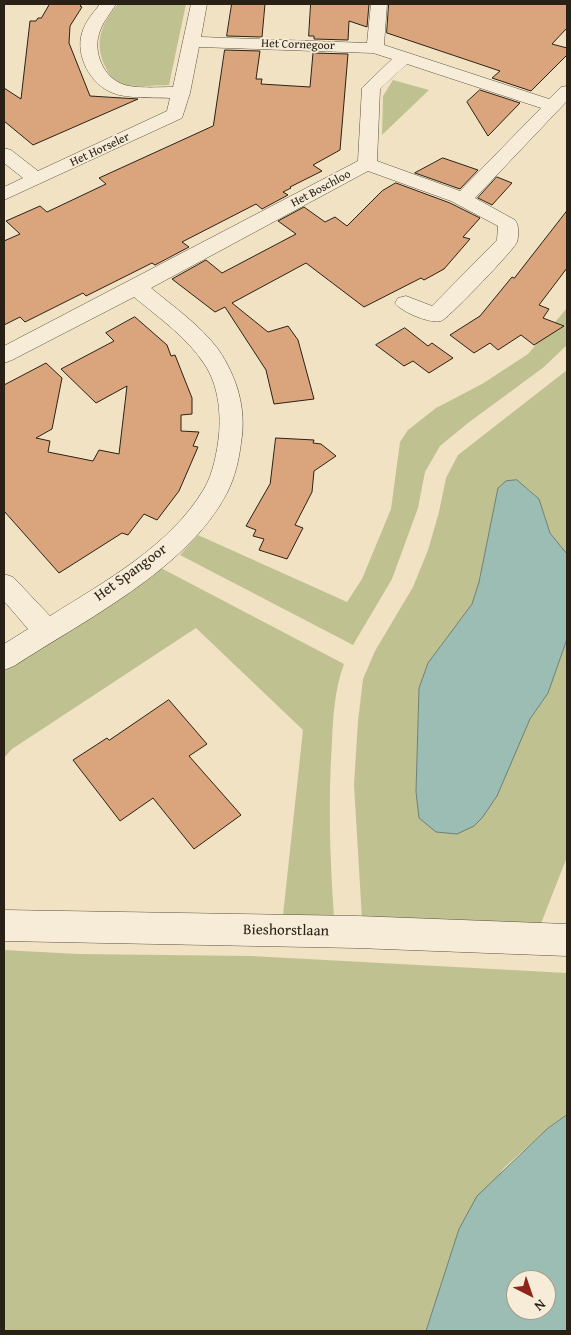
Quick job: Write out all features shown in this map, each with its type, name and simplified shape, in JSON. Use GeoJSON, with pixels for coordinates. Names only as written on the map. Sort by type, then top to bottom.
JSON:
{"type":"FeatureCollection","features":[{"type":"Feature","properties":{"kind":"street"},"geometry":{"type":"LineString","coordinates":[[108,4],[96,22],[89,38],[90,54],[97,72],[112,87],[120,90],[181,93]]}},
{"type":"Feature","properties":{"kind":"street","name":"Het Horseler"},"geometry":{"type":"LineString","coordinates":[[4,194],[176,114],[199,4]]}},
{"type":"Feature","properties":{"kind":"street"},"geometry":{"type":"LineString","coordinates":[[375,48],[379,4]]}},
{"type":"Feature","properties":{"kind":"street","name":"Het Cornegoor"},"geometry":{"type":"LineString","coordinates":[[191,42],[375,48],[553,106]]}},
{"type":"Feature","properties":{"kind":"street"},"geometry":{"type":"LineString","coordinates":[[367,164],[371,88],[403,58]]}},
{"type":"Feature","properties":{"kind":"street"},"geometry":{"type":"LineString","coordinates":[[462,200],[567,91]]}},
{"type":"Feature","properties":{"kind":"street"},"geometry":{"type":"LineString","coordinates":[[4,154],[36,179]]}},
{"type":"Feature","properties":{"kind":"street","name":"Het Boschloo"},"geometry":{"type":"LineString","coordinates":[[4,355],[367,164],[462,200],[508,224],[506,242],[465,287],[435,315],[406,303]]}},
{"type":"Feature","properties":{"kind":"street","name":"Het Spangoor"},"geometry":{"type":"LineString","coordinates":[[4,658],[112,589],[159,556],[195,520],[210,500],[227,460],[232,425],[230,397],[217,366],[197,340],[136,287]]}},
{"type":"Feature","properties":{"kind":"street"},"geometry":{"type":"LineString","coordinates":[[4,584],[46,630]]}},
{"type":"Feature","properties":{"kind":"street","name":"Bieshorstlaan"},"geometry":{"type":"LineString","coordinates":[[4,924],[357,932],[567,940]]}},
{"type":"Feature","properties":{"kind":"green space"},"geometry":{"type":"Polygon","coordinates":[[[118,4],[186,4],[169,85],[143,86],[124,84],[114,79],[106,68],[100,50],[101,34],[103,26],[118,4]]]}},
{"type":"Feature","properties":{"kind":"green space"},"geometry":{"type":"Polygon","coordinates":[[[393,80],[429,90],[382,135],[383,96],[393,80]]]}},
{"type":"Feature","properties":{"kind":"green space"},"geometry":{"type":"Polygon","coordinates":[[[567,308],[567,345],[544,367],[440,446],[425,472],[418,508],[392,579],[353,645],[180,555],[198,535],[347,602],[362,579],[391,509],[400,442],[408,430],[436,408],[482,384],[528,354],[567,308]]]}},
{"type":"Feature","properties":{"kind":"green space"},"geometry":{"type":"Polygon","coordinates":[[[567,370],[567,554],[550,533],[539,499],[527,488],[498,488],[479,582],[472,604],[428,663],[419,688],[416,792],[419,818],[513,755],[530,719],[548,693],[567,639],[567,857],[540,926],[362,919],[354,785],[363,679],[375,651],[413,587],[428,550],[446,478],[458,455],[567,370]]]}},
{"type":"Feature","properties":{"kind":"green space"},"geometry":{"type":"Polygon","coordinates":[[[161,568],[344,664],[335,702],[330,786],[331,873],[334,917],[283,915],[303,730],[196,628],[12,749],[4,758],[4,667],[161,568]]]}},
{"type":"Feature","properties":{"kind":"green space"},"geometry":{"type":"Polygon","coordinates":[[[4,950],[78,954],[251,956],[567,973],[567,1115],[547,1129],[504,1168],[459,1229],[426,1331],[4,1331],[4,950]]]}},
{"type":"Feature","properties":{"kind":"water"},"geometry":{"type":"Polygon","coordinates":[[[517,480],[539,499],[550,533],[567,554],[567,639],[548,693],[530,719],[497,796],[474,826],[457,834],[436,832],[419,818],[416,792],[419,688],[428,663],[472,604],[479,582],[498,488],[506,481],[517,480]]]}},
{"type":"Feature","properties":{"kind":"water"},"geometry":{"type":"Polygon","coordinates":[[[567,1115],[567,1331],[426,1331],[459,1229],[477,1196],[547,1129],[567,1115]]]}},
{"type":"Feature","properties":{"kind":"building"},"geometry":{"type":"Polygon","coordinates":[[[50,4],[82,4],[70,26],[69,43],[90,96],[138,99],[33,145],[4,121],[4,88],[21,99],[30,21],[36,21],[38,18],[41,18],[50,4]]]}},
{"type":"Feature","properties":{"kind":"building"},"geometry":{"type":"Polygon","coordinates":[[[232,4],[265,4],[262,37],[227,36],[232,4]]]}},
{"type":"Feature","properties":{"kind":"building"},"geometry":{"type":"Polygon","coordinates":[[[311,4],[369,4],[367,27],[349,21],[348,40],[314,39],[314,36],[309,36],[311,4]]]}},
{"type":"Feature","properties":{"kind":"building"},"geometry":{"type":"Polygon","coordinates":[[[389,4],[567,4],[567,28],[552,44],[567,48],[567,55],[531,91],[492,78],[500,71],[387,33],[389,4]]]}},
{"type":"Feature","properties":{"kind":"building"},"geometry":{"type":"Polygon","coordinates":[[[225,50],[260,51],[256,79],[262,79],[261,84],[310,87],[313,53],[348,54],[340,150],[313,165],[322,171],[283,192],[288,195],[262,209],[256,204],[182,242],[189,247],[155,265],[152,263],[86,296],[83,293],[25,322],[20,317],[4,325],[4,241],[20,234],[6,221],[40,206],[47,212],[106,184],[99,178],[213,126],[225,50]]]}},
{"type":"Feature","properties":{"kind":"building"},"geometry":{"type":"Polygon","coordinates":[[[480,90],[520,103],[488,136],[467,102],[480,90]]]}},
{"type":"Feature","properties":{"kind":"building"},"geometry":{"type":"Polygon","coordinates":[[[443,158],[478,170],[460,189],[415,173],[443,158]]]}},
{"type":"Feature","properties":{"kind":"building"},"geometry":{"type":"Polygon","coordinates":[[[497,177],[512,183],[492,205],[478,198],[497,177]]]}},
{"type":"Feature","properties":{"kind":"building"},"geometry":{"type":"Polygon","coordinates":[[[396,183],[450,203],[480,218],[463,237],[470,239],[444,269],[424,280],[421,278],[364,307],[306,263],[232,303],[268,332],[288,326],[298,340],[314,399],[274,404],[266,370],[225,307],[215,312],[172,279],[206,260],[222,273],[296,234],[278,221],[304,207],[325,222],[335,217],[347,226],[382,191],[396,183]]]}},
{"type":"Feature","properties":{"kind":"building"},"geometry":{"type":"Polygon","coordinates":[[[567,211],[567,268],[539,305],[549,309],[543,318],[564,326],[534,345],[521,335],[498,350],[490,343],[474,353],[450,335],[480,316],[512,277],[514,278],[567,211]]]}},
{"type":"Feature","properties":{"kind":"building"},"geometry":{"type":"Polygon","coordinates":[[[135,317],[167,345],[171,356],[175,355],[192,398],[192,414],[181,415],[181,431],[199,432],[193,446],[198,447],[179,491],[157,520],[144,514],[128,535],[122,533],[59,573],[4,511],[4,385],[46,363],[62,378],[52,429],[36,438],[50,441],[48,452],[93,461],[99,450],[119,454],[127,386],[96,403],[61,369],[114,341],[106,333],[135,317]]]}},
{"type":"Feature","properties":{"kind":"building"},"geometry":{"type":"Polygon","coordinates":[[[405,328],[428,346],[432,343],[453,358],[429,373],[413,361],[404,366],[376,345],[405,328]]]}},
{"type":"Feature","properties":{"kind":"building"},"geometry":{"type":"Polygon","coordinates":[[[276,438],[314,440],[313,443],[321,444],[336,456],[314,471],[312,492],[295,525],[303,528],[287,559],[259,550],[264,539],[253,536],[256,530],[246,526],[270,484],[276,438]]]}},
{"type":"Feature","properties":{"kind":"building"},"geometry":{"type":"Polygon","coordinates":[[[169,700],[207,744],[189,756],[241,815],[194,849],[153,798],[120,821],[73,760],[107,738],[109,740],[169,700]]]}}]}
